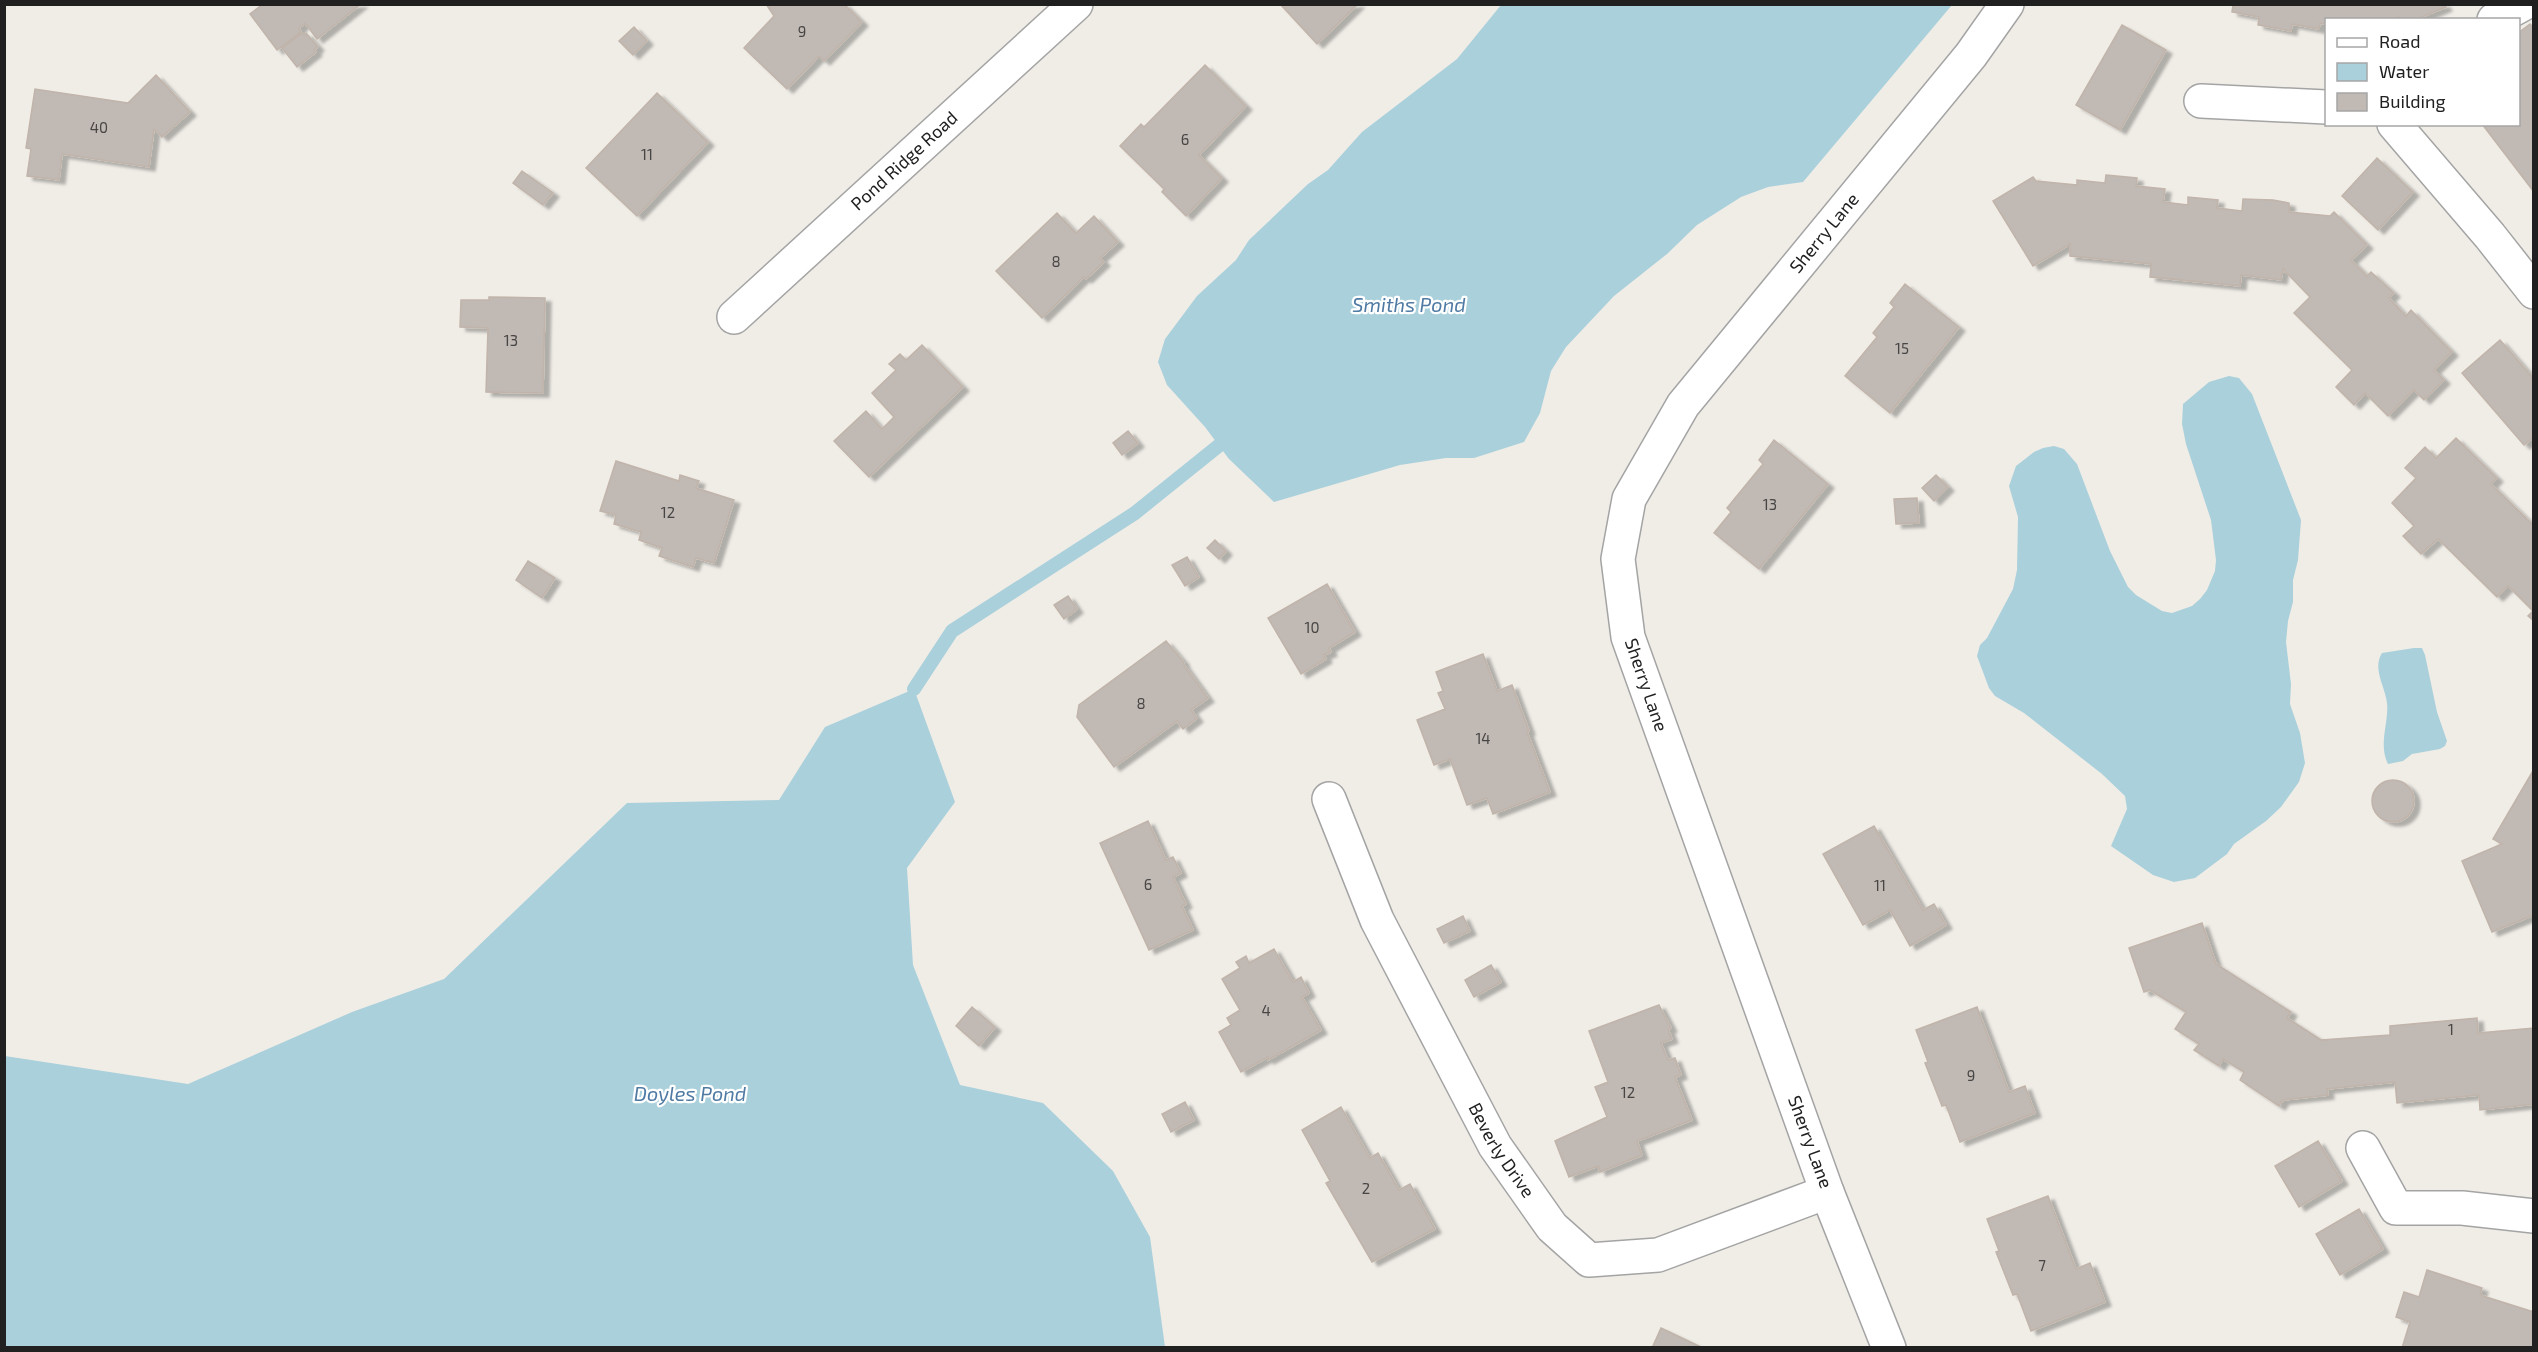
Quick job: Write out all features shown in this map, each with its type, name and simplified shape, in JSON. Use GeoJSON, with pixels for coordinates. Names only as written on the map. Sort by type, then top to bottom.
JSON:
{"type":"FeatureCollection","features":[{"type":"Feature","properties":{"kind":"street","name":"Pond Ridge Road"},"geometry":{"type":"LineString","coordinates":[[734,317],[1076,4]]}},
{"type":"Feature","properties":{"kind":"street","name":"Sherry Lane"},"geometry":{"type":"LineString","coordinates":[[1889,1347],[1827,1192],[1628,637],[1618,559],[1629,499],[1683,405],[1971,55],[2007,4]]}},
{"type":"Feature","properties":{"kind":"street"},"geometry":{"type":"LineString","coordinates":[[2498,18],[2523,4]]}},
{"type":"Feature","properties":{"kind":"street"},"geometry":{"type":"LineString","coordinates":[[2201,101],[2325,107]]}},
{"type":"Feature","properties":{"kind":"street"},"geometry":{"type":"LineString","coordinates":[[2396,126],[2490,236],[2534,292]]}},
{"type":"Feature","properties":{"kind":"street","name":"Beverly Drive"},"geometry":{"type":"LineString","coordinates":[[1329,799],[1377,920],[1495,1146],[1552,1227],[1589,1260],[1658,1255],[1827,1192]]}},
{"type":"Feature","properties":{"kind":"street"},"geometry":{"type":"LineString","coordinates":[[2363,1148],[2396,1208],[2462,1208],[2534,1216]]}},
{"type":"Feature","properties":{"kind":"water","name":"Smiths Pond"},"geometry":{"type":"Polygon","coordinates":[[[1501,5],[1952,5],[1803,182],[1768,187],[1741,197],[1697,225],[1667,254],[1614,296],[1566,347],[1551,371],[1540,413],[1524,442],[1474,458],[1446,458],[1400,465],[1274,502],[1229,459],[1205,427],[1167,385],[1158,362],[1165,339],[1197,296],[1236,260],[1249,240],[1308,184],[1328,170],[1362,132],[1457,59],[1501,5]]]}},
{"type":"Feature","properties":{"kind":"water"},"geometry":{"type":"Polygon","coordinates":[[[2229,376],[2239,378],[2252,394],[2301,520],[2298,560],[2293,580],[2293,602],[2286,642],[2291,684],[2290,704],[2300,733],[2305,763],[2299,782],[2281,807],[2266,821],[2234,844],[2227,854],[2195,878],[2174,882],[2153,875],[2111,846],[2127,809],[2125,796],[2102,774],[2024,713],[1995,696],[1989,688],[1977,656],[1980,645],[1987,638],[2013,589],[2017,570],[2018,517],[2009,486],[2016,466],[2043,448],[2054,446],[2064,449],[2077,464],[2110,551],[2128,587],[2136,595],[2162,611],[2172,613],[2192,606],[2200,599],[2207,590],[2215,571],[2216,560],[2211,520],[2186,444],[2182,424],[2183,404],[2209,382],[2229,376]]]}},
{"type":"Feature","properties":{"kind":"water"},"geometry":{"type":"Polygon","coordinates":[[[2422,648],[2425,655],[2437,712],[2447,741],[2440,749],[2412,754],[2403,761],[2388,764],[2384,749],[2387,703],[2379,671],[2379,659],[2382,653],[2422,648]]]}},
{"type":"Feature","properties":{"kind":"water","name":"Doyles Pond"},"geometry":{"type":"Polygon","coordinates":[[[914,689],[955,802],[907,868],[913,965],[960,1085],[1043,1103],[1113,1171],[1150,1237],[1165,1347],[5,1347],[5,1056],[188,1084],[352,1012],[444,979],[627,803],[779,800],[825,727],[914,689]]]}},
{"type":"Feature","properties":{"kind":"building"},"geometry":{"type":"Polygon","coordinates":[[[263,4],[361,4],[317,39],[305,23],[299,28],[301,32],[277,50],[250,14],[263,4]]]}},
{"type":"Feature","properties":{"kind":"building"},"geometry":{"type":"Polygon","coordinates":[[[766,4],[844,4],[862,22],[824,61],[819,56],[787,89],[744,48],[774,16],[766,4]]]}},
{"type":"Feature","properties":{"kind":"building"},"geometry":{"type":"Polygon","coordinates":[[[1280,4],[1358,4],[1317,44],[1280,4]]]}},
{"type":"Feature","properties":{"kind":"building"},"geometry":{"type":"Polygon","coordinates":[[[2230,4],[2444,4],[2446,7],[2420,18],[2325,18],[2325,24],[2320,23],[2319,29],[2292,24],[2291,31],[2258,25],[2259,17],[2232,12],[2233,5],[2230,4]]]}},
{"type":"Feature","properties":{"kind":"building"},"geometry":{"type":"Polygon","coordinates":[[[2530,24],[2534,28],[2534,192],[2484,126],[2520,126],[2520,32],[2530,24]]]}},
{"type":"Feature","properties":{"kind":"building"},"geometry":{"type":"Polygon","coordinates":[[[2122,25],[2166,50],[2120,130],[2076,105],[2122,25]]]}},
{"type":"Feature","properties":{"kind":"building"},"geometry":{"type":"Polygon","coordinates":[[[634,27],[647,41],[633,55],[619,41],[634,27]]]}},
{"type":"Feature","properties":{"kind":"building"},"geometry":{"type":"Polygon","coordinates":[[[302,33],[304,35],[306,33],[318,47],[314,50],[316,52],[297,67],[282,48],[302,33]]]}},
{"type":"Feature","properties":{"kind":"building"},"geometry":{"type":"Polygon","coordinates":[[[1205,65],[1246,106],[1199,155],[1222,178],[1186,216],[1162,192],[1164,189],[1120,146],[1141,124],[1144,127],[1205,65]]]}},
{"type":"Feature","properties":{"kind":"building"},"geometry":{"type":"Polygon","coordinates":[[[156,75],[190,112],[162,137],[154,129],[149,167],[62,154],[59,180],[27,176],[31,149],[26,148],[35,89],[128,103],[156,75]]]}},
{"type":"Feature","properties":{"kind":"building"},"geometry":{"type":"Polygon","coordinates":[[[657,93],[708,142],[637,216],[586,168],[657,93]]]}},
{"type":"Feature","properties":{"kind":"building"},"geometry":{"type":"Polygon","coordinates":[[[2377,158],[2413,192],[2378,230],[2342,196],[2377,158]]]}},
{"type":"Feature","properties":{"kind":"building"},"geometry":{"type":"Polygon","coordinates":[[[522,171],[553,193],[543,205],[513,183],[522,171]]]}},
{"type":"Feature","properties":{"kind":"building"},"geometry":{"type":"Polygon","coordinates":[[[2106,175],[2137,178],[2136,186],[2165,189],[2163,202],[2188,205],[2188,197],[2218,200],[2217,208],[2242,211],[2243,199],[2273,200],[2289,203],[2289,212],[2330,216],[2334,212],[2367,245],[2351,260],[2367,276],[2371,272],[2394,293],[2389,298],[2406,316],[2411,310],[2452,352],[2434,370],[2444,380],[2424,400],[2414,390],[2388,416],[2365,393],[2354,405],[2336,387],[2352,370],[2294,313],[2310,297],[2283,269],[2281,280],[2241,275],[2240,286],[2150,277],[2151,264],[2070,256],[2070,244],[2033,266],[1993,201],[2033,177],[2036,181],[2077,185],[2077,180],[2105,183],[2106,175]]]}},
{"type":"Feature","properties":{"kind":"building"},"geometry":{"type":"Polygon","coordinates":[[[1057,213],[1076,233],[1094,216],[1118,242],[1100,258],[1104,262],[1086,279],[1084,277],[1042,318],[996,271],[1057,213]]]}},
{"type":"Feature","properties":{"kind":"building"},"geometry":{"type":"Polygon","coordinates":[[[1905,284],[1959,327],[1890,413],[1845,376],[1877,337],[1873,333],[1894,307],[1890,303],[1905,284]]]}},
{"type":"Feature","properties":{"kind":"building"},"geometry":{"type":"Polygon","coordinates":[[[489,297],[545,298],[543,393],[486,392],[488,328],[460,327],[461,300],[489,300],[489,297]]]}},
{"type":"Feature","properties":{"kind":"building"},"geometry":{"type":"Polygon","coordinates":[[[2500,340],[2534,379],[2534,437],[2524,445],[2462,373],[2500,340]]]}},
{"type":"Feature","properties":{"kind":"building"},"geometry":{"type":"Polygon","coordinates":[[[922,345],[963,387],[869,477],[834,441],[866,411],[882,429],[894,417],[872,393],[896,370],[889,364],[900,354],[906,360],[922,345]]]}},
{"type":"Feature","properties":{"kind":"building"},"geometry":{"type":"Polygon","coordinates":[[[1128,431],[1138,443],[1122,455],[1113,443],[1128,431]]]}},
{"type":"Feature","properties":{"kind":"building"},"geometry":{"type":"Polygon","coordinates":[[[2456,438],[2497,478],[2491,484],[2534,526],[2534,621],[2528,616],[2533,611],[2508,586],[2497,597],[2438,539],[2421,554],[2403,536],[2414,526],[2392,503],[2416,478],[2405,468],[2425,447],[2436,458],[2456,438]]]}},
{"type":"Feature","properties":{"kind":"building"},"geometry":{"type":"Polygon","coordinates":[[[1774,440],[1828,484],[1759,569],[1714,533],[1731,512],[1727,508],[1763,464],[1759,460],[1774,440]]]}},
{"type":"Feature","properties":{"kind":"building"},"geometry":{"type":"Polygon","coordinates":[[[616,461],[679,481],[680,475],[699,481],[696,488],[734,500],[714,563],[696,558],[693,567],[659,556],[662,548],[639,540],[641,532],[614,524],[616,515],[600,511],[616,461]]]}},
{"type":"Feature","properties":{"kind":"building"},"geometry":{"type":"Polygon","coordinates":[[[1936,475],[1948,487],[1934,501],[1922,488],[1936,475]]]}},
{"type":"Feature","properties":{"kind":"building"},"geometry":{"type":"Polygon","coordinates":[[[1917,498],[1919,523],[1896,524],[1894,499],[1917,498]]]}},
{"type":"Feature","properties":{"kind":"building"},"geometry":{"type":"Polygon","coordinates":[[[1215,540],[1226,551],[1219,559],[1207,548],[1215,540]]]}},
{"type":"Feature","properties":{"kind":"building"},"geometry":{"type":"Polygon","coordinates":[[[1187,557],[1199,577],[1185,586],[1172,565],[1187,557]]]}},
{"type":"Feature","properties":{"kind":"building"},"geometry":{"type":"Polygon","coordinates":[[[528,561],[555,578],[542,598],[516,580],[528,561]]]}},
{"type":"Feature","properties":{"kind":"building"},"geometry":{"type":"Polygon","coordinates":[[[1327,584],[1355,632],[1329,648],[1331,652],[1324,655],[1326,659],[1301,674],[1268,618],[1327,584]]]}},
{"type":"Feature","properties":{"kind":"building"},"geometry":{"type":"Polygon","coordinates":[[[1068,596],[1077,609],[1064,619],[1054,605],[1068,596]]]}},
{"type":"Feature","properties":{"kind":"building"},"geometry":{"type":"Polygon","coordinates":[[[1166,641],[1183,661],[1208,698],[1191,710],[1197,718],[1183,729],[1177,721],[1114,767],[1077,717],[1079,705],[1166,641]]]}},
{"type":"Feature","properties":{"kind":"building"},"geometry":{"type":"Polygon","coordinates":[[[1483,654],[1497,691],[1512,685],[1550,792],[1493,814],[1487,798],[1467,805],[1450,759],[1434,765],[1417,720],[1445,709],[1438,693],[1443,691],[1436,672],[1483,654]]]}},
{"type":"Feature","properties":{"kind":"building"},"geometry":{"type":"Polygon","coordinates":[[[2534,769],[2534,915],[2492,932],[2462,861],[2502,844],[2493,839],[2534,769]]]}},
{"type":"Feature","properties":{"kind":"building"},"geometry":{"type":"Polygon","coordinates":[[[2393,780],[2401,781],[2408,786],[2413,793],[2413,809],[2408,816],[2401,821],[2393,822],[2385,821],[2378,816],[2373,809],[2372,801],[2373,793],[2378,786],[2385,781],[2393,780]]]}},
{"type":"Feature","properties":{"kind":"building"},"geometry":{"type":"Polygon","coordinates":[[[1148,821],[1166,860],[1173,857],[1181,873],[1173,877],[1186,904],[1182,906],[1193,930],[1149,950],[1100,843],[1148,821]]]}},
{"type":"Feature","properties":{"kind":"building"},"geometry":{"type":"Polygon","coordinates":[[[1874,826],[1923,910],[1934,904],[1946,925],[1910,946],[1890,910],[1863,925],[1823,854],[1874,826]]]}},
{"type":"Feature","properties":{"kind":"building"},"geometry":{"type":"Polygon","coordinates":[[[1463,916],[1470,931],[1444,943],[1437,929],[1463,916]]]}},
{"type":"Feature","properties":{"kind":"building"},"geometry":{"type":"Polygon","coordinates":[[[2202,923],[2216,964],[2291,1012],[2287,1018],[2321,1040],[2390,1035],[2390,1026],[2477,1018],[2478,1033],[2534,1028],[2534,1104],[2480,1110],[2479,1095],[2397,1103],[2395,1082],[2327,1089],[2328,1095],[2283,1100],[2279,1106],[2240,1080],[2244,1072],[2223,1059],[2219,1066],[2194,1050],[2199,1044],[2175,1029],[2186,1012],[2150,990],[2144,992],[2129,948],[2202,923]]]}},
{"type":"Feature","properties":{"kind":"building"},"geometry":{"type":"Polygon","coordinates":[[[1274,949],[1293,982],[1301,977],[1309,993],[1302,997],[1321,1030],[1268,1060],[1268,1057],[1241,1072],[1219,1032],[1231,1025],[1227,1018],[1240,1010],[1222,979],[1240,968],[1236,962],[1246,956],[1249,963],[1274,949]]]}},
{"type":"Feature","properties":{"kind":"building"},"geometry":{"type":"Polygon","coordinates":[[[1491,965],[1501,982],[1474,997],[1465,980],[1491,965]]]}},
{"type":"Feature","properties":{"kind":"building"},"geometry":{"type":"Polygon","coordinates":[[[1659,1005],[1671,1028],[1668,1029],[1672,1039],[1661,1043],[1668,1060],[1675,1058],[1681,1075],[1675,1077],[1692,1120],[1637,1141],[1642,1155],[1600,1172],[1598,1166],[1569,1177],[1555,1141],[1607,1117],[1595,1087],[1608,1082],[1589,1031],[1659,1005]]]}},
{"type":"Feature","properties":{"kind":"building"},"geometry":{"type":"Polygon","coordinates":[[[972,1007],[995,1027],[979,1046],[956,1026],[972,1007]]]}},
{"type":"Feature","properties":{"kind":"building"},"geometry":{"type":"Polygon","coordinates":[[[1977,1007],[2009,1092],[2025,1086],[2035,1113],[1960,1142],[1946,1105],[1942,1106],[1925,1063],[1928,1062],[1916,1030],[1977,1007]]]}},
{"type":"Feature","properties":{"kind":"building"},"geometry":{"type":"Polygon","coordinates":[[[1185,1102],[1194,1120],[1171,1132],[1162,1114],[1185,1102]]]}},
{"type":"Feature","properties":{"kind":"building"},"geometry":{"type":"Polygon","coordinates":[[[1341,1107],[1370,1158],[1378,1153],[1399,1190],[1410,1184],[1435,1229],[1372,1262],[1326,1183],[1330,1181],[1302,1130],[1341,1107]]]}},
{"type":"Feature","properties":{"kind":"building"},"geometry":{"type":"Polygon","coordinates":[[[2318,1141],[2342,1181],[2299,1207],[2275,1166],[2318,1141]]]}},
{"type":"Feature","properties":{"kind":"building"},"geometry":{"type":"Polygon","coordinates":[[[2048,1196],[2076,1269],[2090,1263],[2105,1302],[2031,1331],[2017,1294],[2013,1295],[1996,1252],[1999,1251],[1987,1219],[2048,1196]]]}},
{"type":"Feature","properties":{"kind":"building"},"geometry":{"type":"Polygon","coordinates":[[[2359,1209],[2383,1249],[2340,1275],[2316,1234],[2359,1209]]]}},
{"type":"Feature","properties":{"kind":"building"},"geometry":{"type":"Polygon","coordinates":[[[2427,1270],[2482,1288],[2480,1294],[2483,1296],[2534,1312],[2534,1348],[2402,1348],[2410,1322],[2396,1317],[2404,1292],[2419,1297],[2427,1270]]]}},
{"type":"Feature","properties":{"kind":"building"},"geometry":{"type":"Polygon","coordinates":[[[1661,1328],[1703,1348],[1652,1348],[1661,1328]]]}},
{"type":"Feature","properties":{"kind":"waterway"},"geometry":{"type":"LineString","coordinates":[[914,689],[952,631],[1135,513],[1232,435]]}}]}
